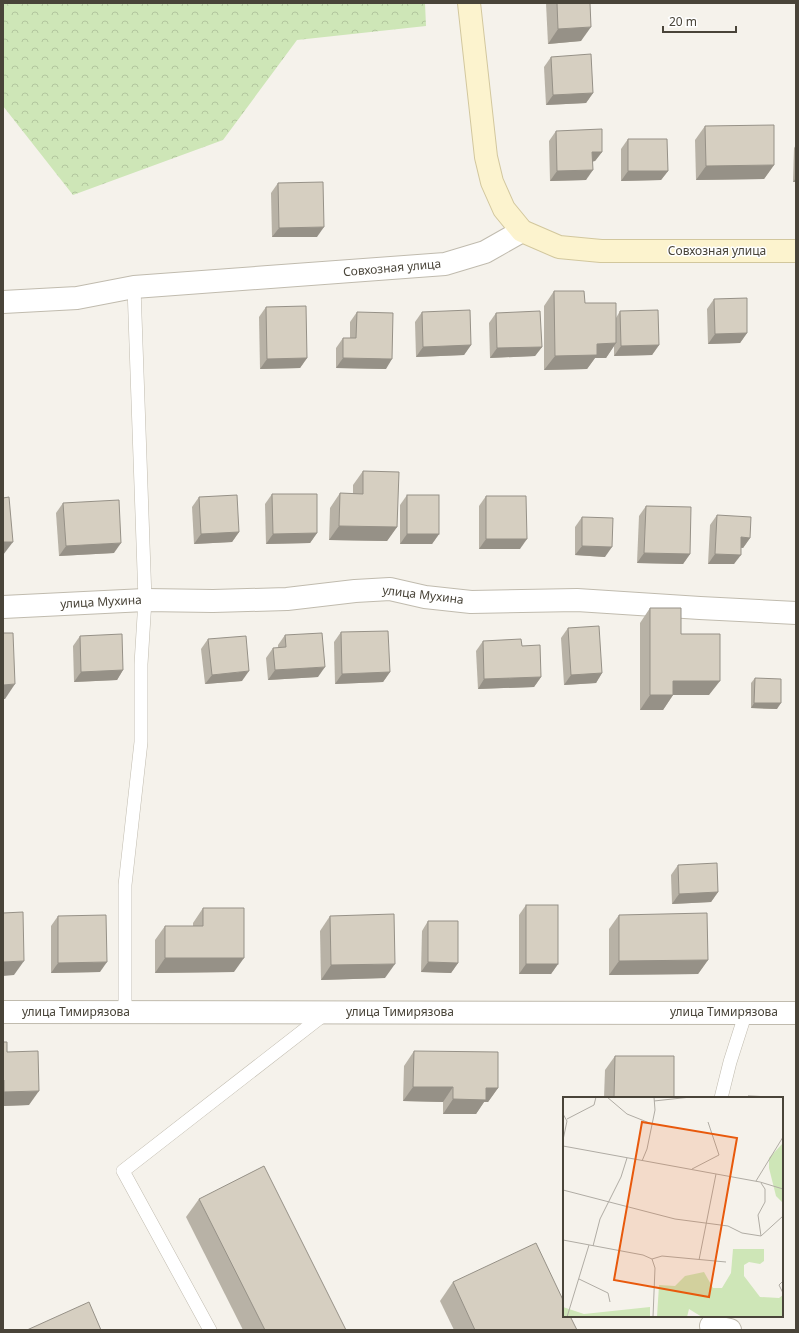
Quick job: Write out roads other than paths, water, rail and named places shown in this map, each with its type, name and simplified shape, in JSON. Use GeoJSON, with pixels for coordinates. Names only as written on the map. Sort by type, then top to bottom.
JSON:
{"type":"FeatureCollection","features":[{"type":"Feature","properties":{"kind":"street"},"geometry":{"type":"LineString","coordinates":[[469,3],[486,156],[492,182],[504,209],[522,231]]}},
{"type":"Feature","properties":{"kind":"street","name":"Совхозная улица"},"geometry":{"type":"LineString","coordinates":[[3,302],[77,298],[134,287],[445,264],[485,252],[522,231],[559,247],[601,251],[796,251]]}},
{"type":"Feature","properties":{"kind":"street","name":"улица Мухина"},"geometry":{"type":"LineString","coordinates":[[3,607],[145,600],[287,600],[354,590],[390,589],[425,597],[471,602],[577,600],[700,608],[796,612]]}},
{"type":"Feature","properties":{"kind":"street","name":"улица Тимирязова"},"geometry":{"type":"LineString","coordinates":[[3,1012],[796,1013]]}},
{"type":"Feature","properties":{"kind":"lane"},"geometry":{"type":"LineString","coordinates":[[125,1012],[125,885],[141,742],[141,664],[145,600],[134,287]]}},
{"type":"Feature","properties":{"kind":"lane"},"geometry":{"type":"LineString","coordinates":[[210,1330],[123,1171],[328,1012]]}},
{"type":"Feature","properties":{"kind":"lane"},"geometry":{"type":"LineString","coordinates":[[721,1097],[730,1062],[746,1012]]}}]}
